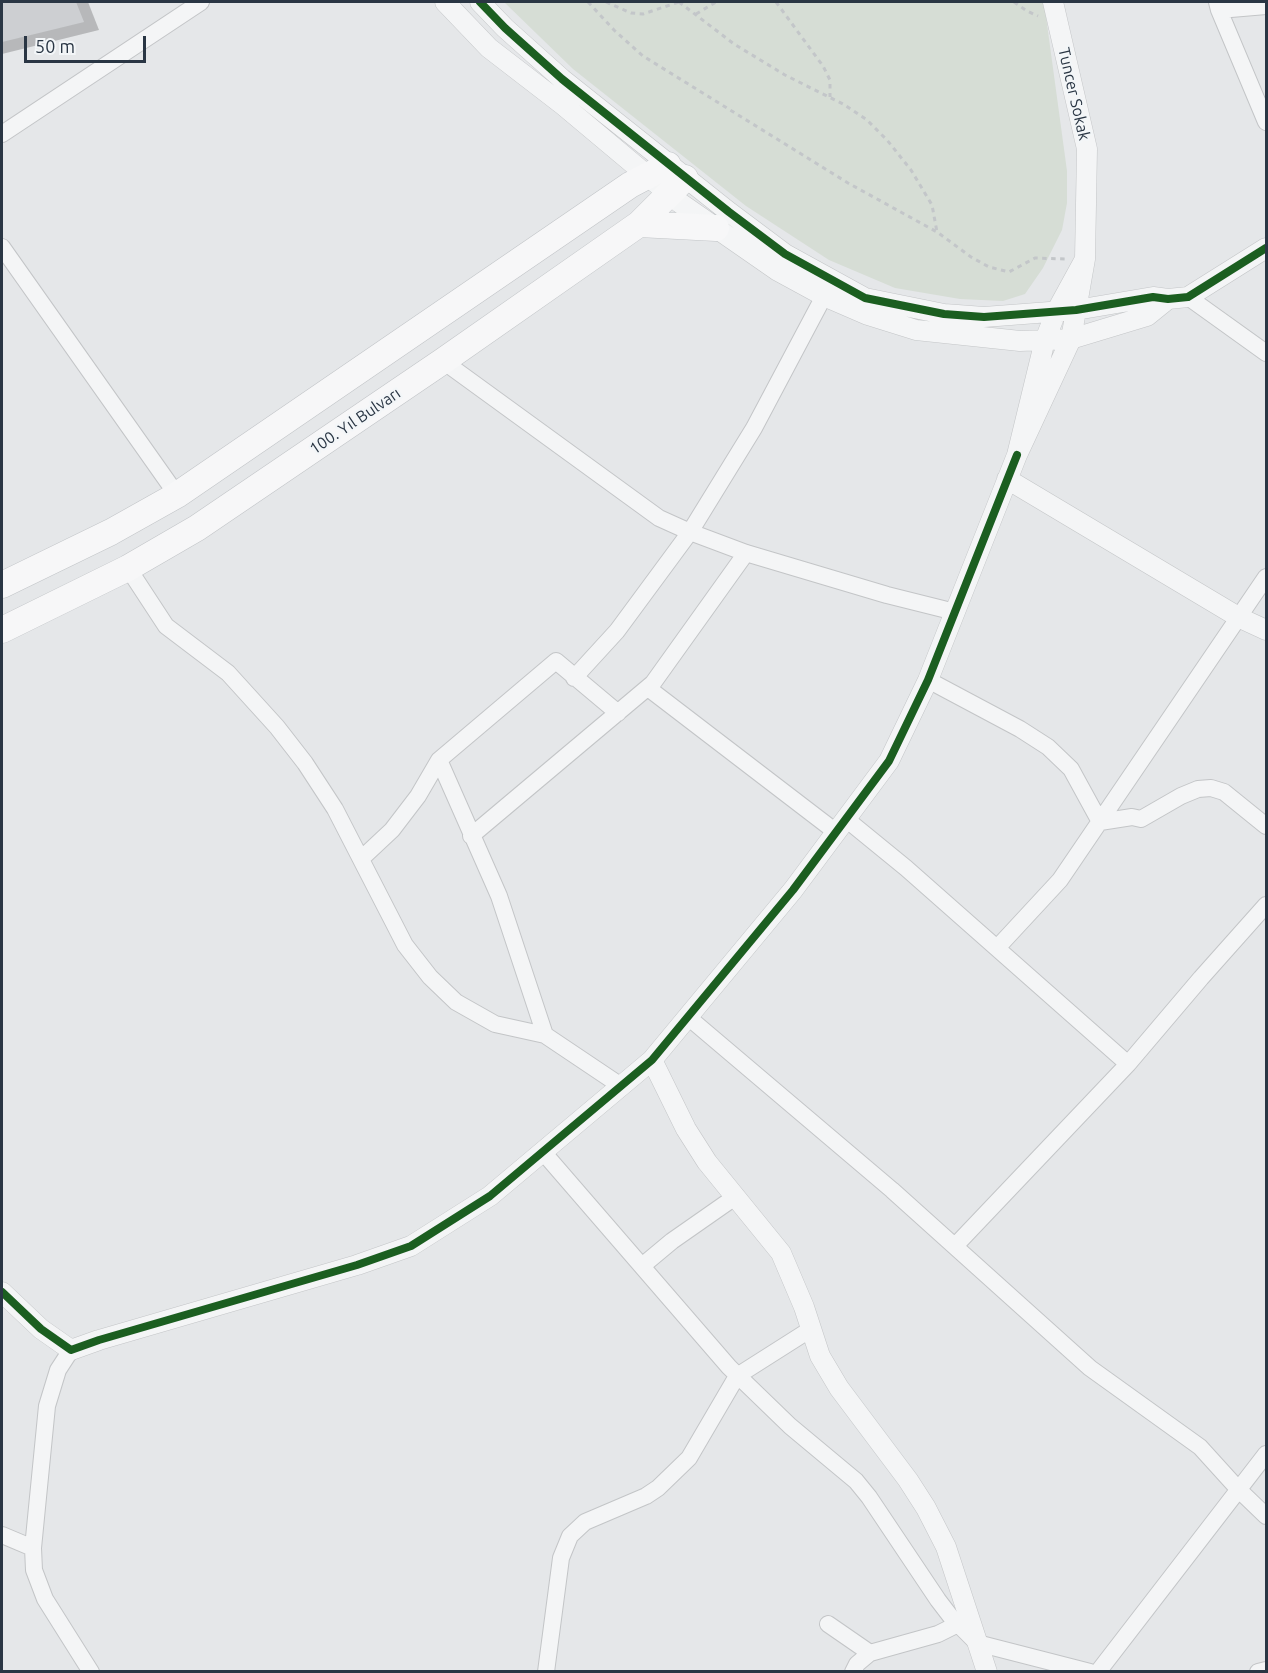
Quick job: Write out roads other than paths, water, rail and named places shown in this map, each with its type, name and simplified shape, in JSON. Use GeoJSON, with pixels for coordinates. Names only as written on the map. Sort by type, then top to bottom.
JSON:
{"type":"FeatureCollection","features":[{"type":"Feature","properties":{"kind":"main road","name":"100. Yıl Bulvarı"},"geometry":{"type":"LineString","coordinates":[[2,630],[128,568],[197,528],[443,361],[639,224],[667,178]]}},
{"type":"Feature","properties":{"kind":"main road"},"geometry":{"type":"LineString","coordinates":[[2,585],[111,532],[177,495],[630,184],[667,178]]}},
{"type":"Feature","properties":{"kind":"main road"},"geometry":{"type":"LineString","coordinates":[[639,224],[716,228]]}},
{"type":"Feature","properties":{"kind":"street"},"geometry":{"type":"LineString","coordinates":[[2,134],[201,2]]}},
{"type":"Feature","properties":{"kind":"street"},"geometry":{"type":"LineString","coordinates":[[446,2],[489,48],[563,105],[667,178],[785,254],[865,298],[907,308],[984,317],[1076,310],[1153,297],[1168,300],[1188,297],[1266,248]]}},
{"type":"Feature","properties":{"kind":"street"},"geometry":{"type":"LineString","coordinates":[[480,2],[667,178],[716,228],[778,271],[824,296],[868,315],[916,330],[1020,340],[1071,339],[1148,316],[1168,300]]}},
{"type":"Feature","properties":{"kind":"street"},"geometry":{"type":"LineString","coordinates":[[1266,6],[1218,6],[1266,122]]}},
{"type":"Feature","properties":{"kind":"street","name":"Tuncer Sokak"},"geometry":{"type":"LineString","coordinates":[[1017,455],[1071,339],[1085,259],[1087,149],[1054,9]]}},
{"type":"Feature","properties":{"kind":"street"},"geometry":{"type":"LineString","coordinates":[[2,247],[177,495]]}},
{"type":"Feature","properties":{"kind":"street"},"geometry":{"type":"LineString","coordinates":[[91,1671],[45,1599],[34,1570],[33,1548],[47,1406],[58,1370],[71,1350],[357,1265],[411,1246],[490,1196],[652,1060],[793,890],[889,761],[928,680],[1017,455],[1045,340],[1056,312],[1085,259]]}},
{"type":"Feature","properties":{"kind":"street"},"geometry":{"type":"LineString","coordinates":[[574,678],[617,631],[690,532],[754,428],[824,296]]}},
{"type":"Feature","properties":{"kind":"street"},"geometry":{"type":"LineString","coordinates":[[1188,297],[1266,353]]}},
{"type":"Feature","properties":{"kind":"street"},"geometry":{"type":"LineString","coordinates":[[443,361],[659,518],[746,553],[887,595],[955,612]]}},
{"type":"Feature","properties":{"kind":"street"},"geometry":{"type":"LineString","coordinates":[[1007,479],[1240,618],[1266,630]]}},
{"type":"Feature","properties":{"kind":"street"},"geometry":{"type":"LineString","coordinates":[[471,836],[653,683],[746,553]]}},
{"type":"Feature","properties":{"kind":"street"},"geometry":{"type":"LineString","coordinates":[[128,568],[166,626],[228,673],[277,727],[305,763],[335,809],[405,945],[430,977],[456,1002],[495,1024],[545,1035],[621,1086]]}},
{"type":"Feature","properties":{"kind":"street"},"geometry":{"type":"LineString","coordinates":[[997,948],[1060,880],[1266,577]]}},
{"type":"Feature","properties":{"kind":"street"},"geometry":{"type":"LineString","coordinates":[[361,859],[392,830],[412,805],[439,760],[556,661],[618,713]]}},
{"type":"Feature","properties":{"kind":"street"},"geometry":{"type":"LineString","coordinates":[[928,680],[1020,729],[1048,747],[1071,769],[1100,822]]}},
{"type":"Feature","properties":{"kind":"street"},"geometry":{"type":"LineString","coordinates":[[648,688],[841,825],[906,868],[1128,1065]]}},
{"type":"Feature","properties":{"kind":"street"},"geometry":{"type":"LineString","coordinates":[[439,760],[499,896],[545,1035]]}},
{"type":"Feature","properties":{"kind":"street"},"geometry":{"type":"LineString","coordinates":[[1100,822],[1132,817],[1141,819],[1181,796],[1198,789],[1211,788],[1224,792],[1266,826]]}},
{"type":"Feature","properties":{"kind":"street"},"geometry":{"type":"LineString","coordinates":[[955,1246],[1128,1065],[1266,905]]}},
{"type":"Feature","properties":{"kind":"street"},"geometry":{"type":"LineString","coordinates":[[688,1017],[883,1182],[1090,1368],[1200,1447],[1266,1516]]}},
{"type":"Feature","properties":{"kind":"street"},"geometry":{"type":"LineString","coordinates":[[652,1060],[686,1129],[707,1162],[781,1253],[820,1356],[839,1388],[908,1480],[936,1527],[946,1546],[987,1671]]}},
{"type":"Feature","properties":{"kind":"street"},"geometry":{"type":"LineString","coordinates":[[543,1152],[737,1376],[790,1426],[856,1481],[938,1600],[977,1643],[1090,1671]]}},
{"type":"Feature","properties":{"kind":"street"},"geometry":{"type":"LineString","coordinates":[[642,1266],[672,1241],[735,1197]]}},
{"type":"Feature","properties":{"kind":"street"},"geometry":{"type":"LineString","coordinates":[[2,1292],[41,1329],[71,1350]]}},
{"type":"Feature","properties":{"kind":"street"},"geometry":{"type":"LineString","coordinates":[[546,1671],[561,1558],[570,1536],[585,1522],[646,1496],[676,1472],[689,1458],[737,1376],[811,1329]]}},
{"type":"Feature","properties":{"kind":"street"},"geometry":{"type":"LineString","coordinates":[[1098,1671],[1266,1454]]}},
{"type":"Feature","properties":{"kind":"street"},"geometry":{"type":"LineString","coordinates":[[2,1534],[33,1548]]}},
{"type":"Feature","properties":{"kind":"street"},"geometry":{"type":"LineString","coordinates":[[828,1624],[870,1653]]}},
{"type":"Feature","properties":{"kind":"street"},"geometry":{"type":"LineString","coordinates":[[854,1671],[857,1664],[870,1653],[938,1634],[958,1624]]}},
{"type":"Feature","properties":{"kind":"street"},"geometry":{"type":"LineString","coordinates":[[1258,1671],[1266,1671]]}}]}
